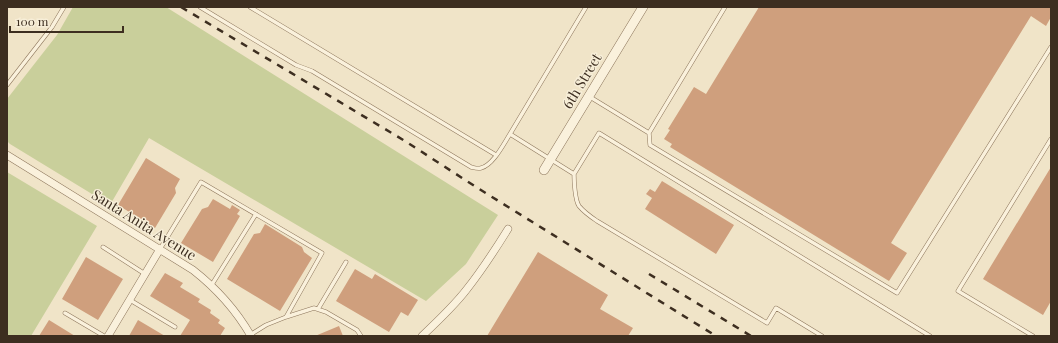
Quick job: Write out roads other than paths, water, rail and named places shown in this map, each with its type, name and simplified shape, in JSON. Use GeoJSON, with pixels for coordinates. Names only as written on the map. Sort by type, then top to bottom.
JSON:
{"type":"FeatureCollection","features":[{"type":"Feature","properties":{"kind":"street","name":"6th Street"},"geometry":{"type":"LineString","coordinates":[[544,170],[643,7]]}},
{"type":"Feature","properties":{"kind":"street","name":"Santa Anita Avenue"},"geometry":{"type":"LineString","coordinates":[[7,156],[193,270],[233,309],[250,336]]}},
{"type":"Feature","properties":{"kind":"street"},"geometry":{"type":"LineString","coordinates":[[422,336],[468,288],[489,260],[508,229]]}},
{"type":"Feature","properties":{"kind":"street"},"geometry":{"type":"LineString","coordinates":[[108,336],[160,249]]}},
{"type":"Feature","properties":{"kind":"lane"},"geometry":{"type":"LineString","coordinates":[[7,85],[52,27],[64,7]]}},
{"type":"Feature","properties":{"kind":"lane"},"geometry":{"type":"LineString","coordinates":[[200,7],[296,65],[312,71],[471,167],[479,169],[487,166],[510,134],[586,7]]}},
{"type":"Feature","properties":{"kind":"lane"},"geometry":{"type":"LineString","coordinates":[[250,7],[496,155]]}},
{"type":"Feature","properties":{"kind":"lane"},"geometry":{"type":"LineString","coordinates":[[725,7],[649,133],[650,145],[897,293],[1051,47]]}},
{"type":"Feature","properties":{"kind":"lane"},"geometry":{"type":"LineString","coordinates":[[589,96],[649,133]]}},
{"type":"Feature","properties":{"kind":"lane"},"geometry":{"type":"LineString","coordinates":[[822,336],[776,308],[767,323],[586,213],[578,205],[574,174],[599,133],[930,336]]}},
{"type":"Feature","properties":{"kind":"lane"},"geometry":{"type":"LineString","coordinates":[[510,134],[574,174]]}},
{"type":"Feature","properties":{"kind":"lane"},"geometry":{"type":"LineString","coordinates":[[1033,336],[958,291],[1051,139]]}},
{"type":"Feature","properties":{"kind":"lane"},"geometry":{"type":"LineString","coordinates":[[160,249],[201,182],[322,253],[286,317]]}},
{"type":"Feature","properties":{"kind":"lane"},"geometry":{"type":"LineString","coordinates":[[211,286],[256,214]]}},
{"type":"Feature","properties":{"kind":"lane"},"geometry":{"type":"LineString","coordinates":[[103,247],[145,274]]}},
{"type":"Feature","properties":{"kind":"lane"},"geometry":{"type":"LineString","coordinates":[[318,309],[346,262]]}},
{"type":"Feature","properties":{"kind":"lane"},"geometry":{"type":"LineString","coordinates":[[130,300],[175,327]]}},
{"type":"Feature","properties":{"kind":"lane"},"geometry":{"type":"LineString","coordinates":[[250,336],[266,325],[314,308],[326,312],[357,330],[361,336]]}},
{"type":"Feature","properties":{"kind":"lane"},"geometry":{"type":"LineString","coordinates":[[65,312],[104,336]]}},
{"type":"Feature","properties":{"kind":"railway"},"geometry":{"type":"LineString","coordinates":[[181,7],[405,141],[476,187],[716,336]]}},
{"type":"Feature","properties":{"kind":"railway"},"geometry":{"type":"LineString","coordinates":[[649,274],[751,336]]}}]}
